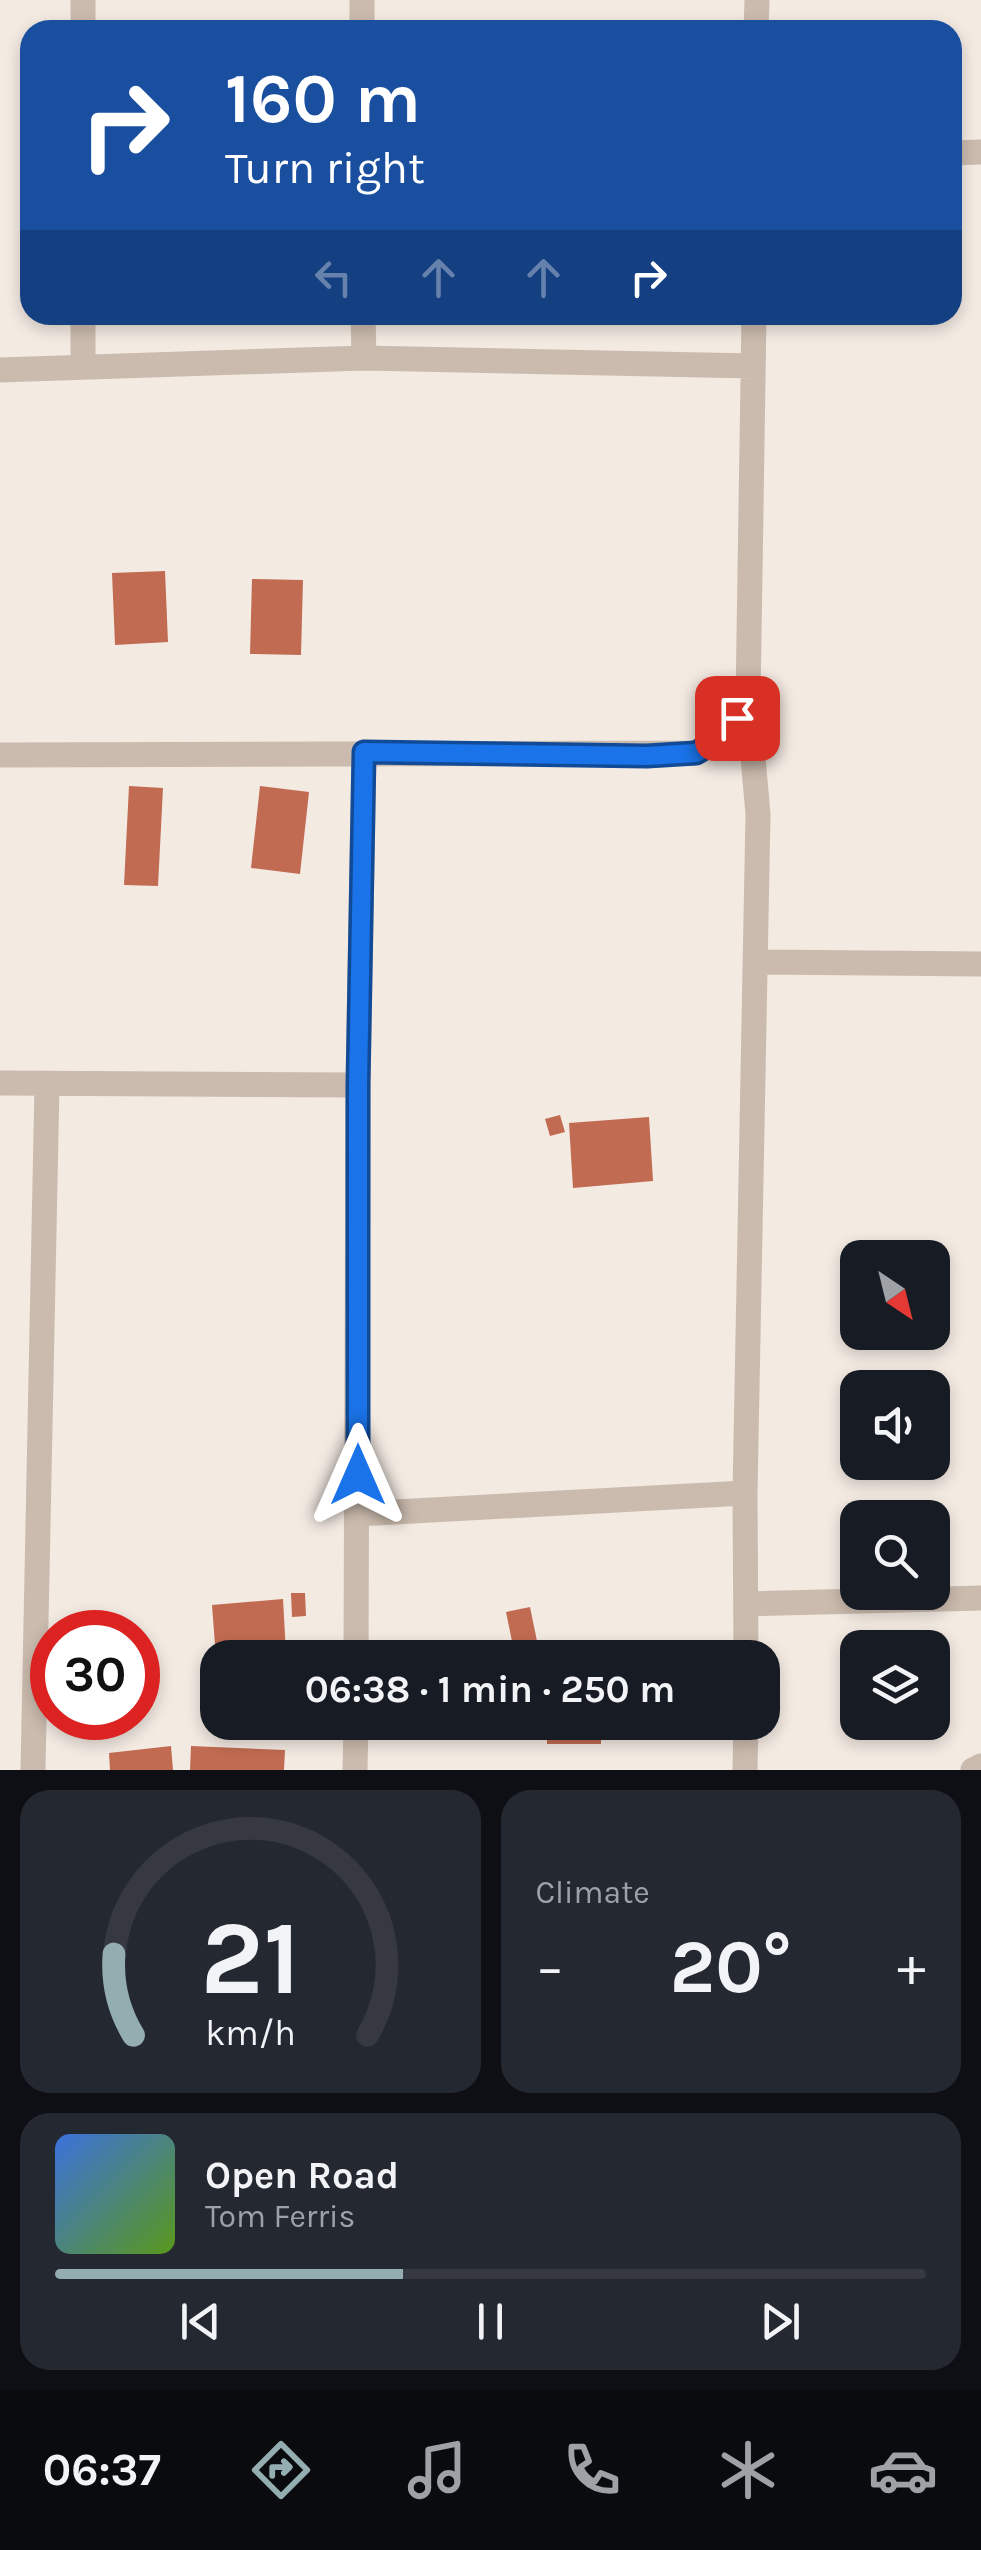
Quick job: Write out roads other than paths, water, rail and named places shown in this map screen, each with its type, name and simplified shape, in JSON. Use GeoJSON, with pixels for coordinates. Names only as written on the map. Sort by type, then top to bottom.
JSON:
{"type":"FeatureCollection","features":[{"type":"Feature","properties":{"kind":"street"},"geometry":{"type":"LineString","coordinates":[[83,325],[83,367]]}},
{"type":"Feature","properties":{"kind":"street"},"geometry":{"type":"LineString","coordinates":[[363,325],[364,358]]}},
{"type":"Feature","properties":{"kind":"street"},"geometry":{"type":"LineString","coordinates":[[746,1640],[758,962],[758,814],[748,702],[754,325]]}},
{"type":"Feature","properties":{"kind":"street"},"geometry":{"type":"LineString","coordinates":[[0,370],[364,358],[753,366]]}},
{"type":"Feature","properties":{"kind":"street"},"geometry":{"type":"LineString","coordinates":[[0,754],[696,753],[726,735],[748,702]]}},
{"type":"Feature","properties":{"kind":"street"},"geometry":{"type":"LineString","coordinates":[[356,1640],[358,1085],[364,752]]}},
{"type":"Feature","properties":{"kind":"street"},"geometry":{"type":"LineString","coordinates":[[758,962],[981,964]]}},
{"type":"Feature","properties":{"kind":"street"},"geometry":{"type":"LineString","coordinates":[[0,1084],[358,1085]]}},
{"type":"Feature","properties":{"kind":"street"},"geometry":{"type":"LineString","coordinates":[[33,1770],[47,1084]]}},
{"type":"Feature","properties":{"kind":"street"},"geometry":{"type":"LineString","coordinates":[[358,1514],[746,1492]]}},
{"type":"Feature","properties":{"kind":"street"},"geometry":{"type":"LineString","coordinates":[[747,1604],[981,1598]]}},
{"type":"Feature","properties":{"kind":"street"},"geometry":{"type":"LineString","coordinates":[[355,1770],[356,1740]]}},
{"type":"Feature","properties":{"kind":"street"},"geometry":{"type":"LineString","coordinates":[[746,1740],[746,1770]]}},
{"type":"Feature","properties":{"kind":"street"},"geometry":{"type":"LineString","coordinates":[[973,1770],[981,1766]]}}]}
